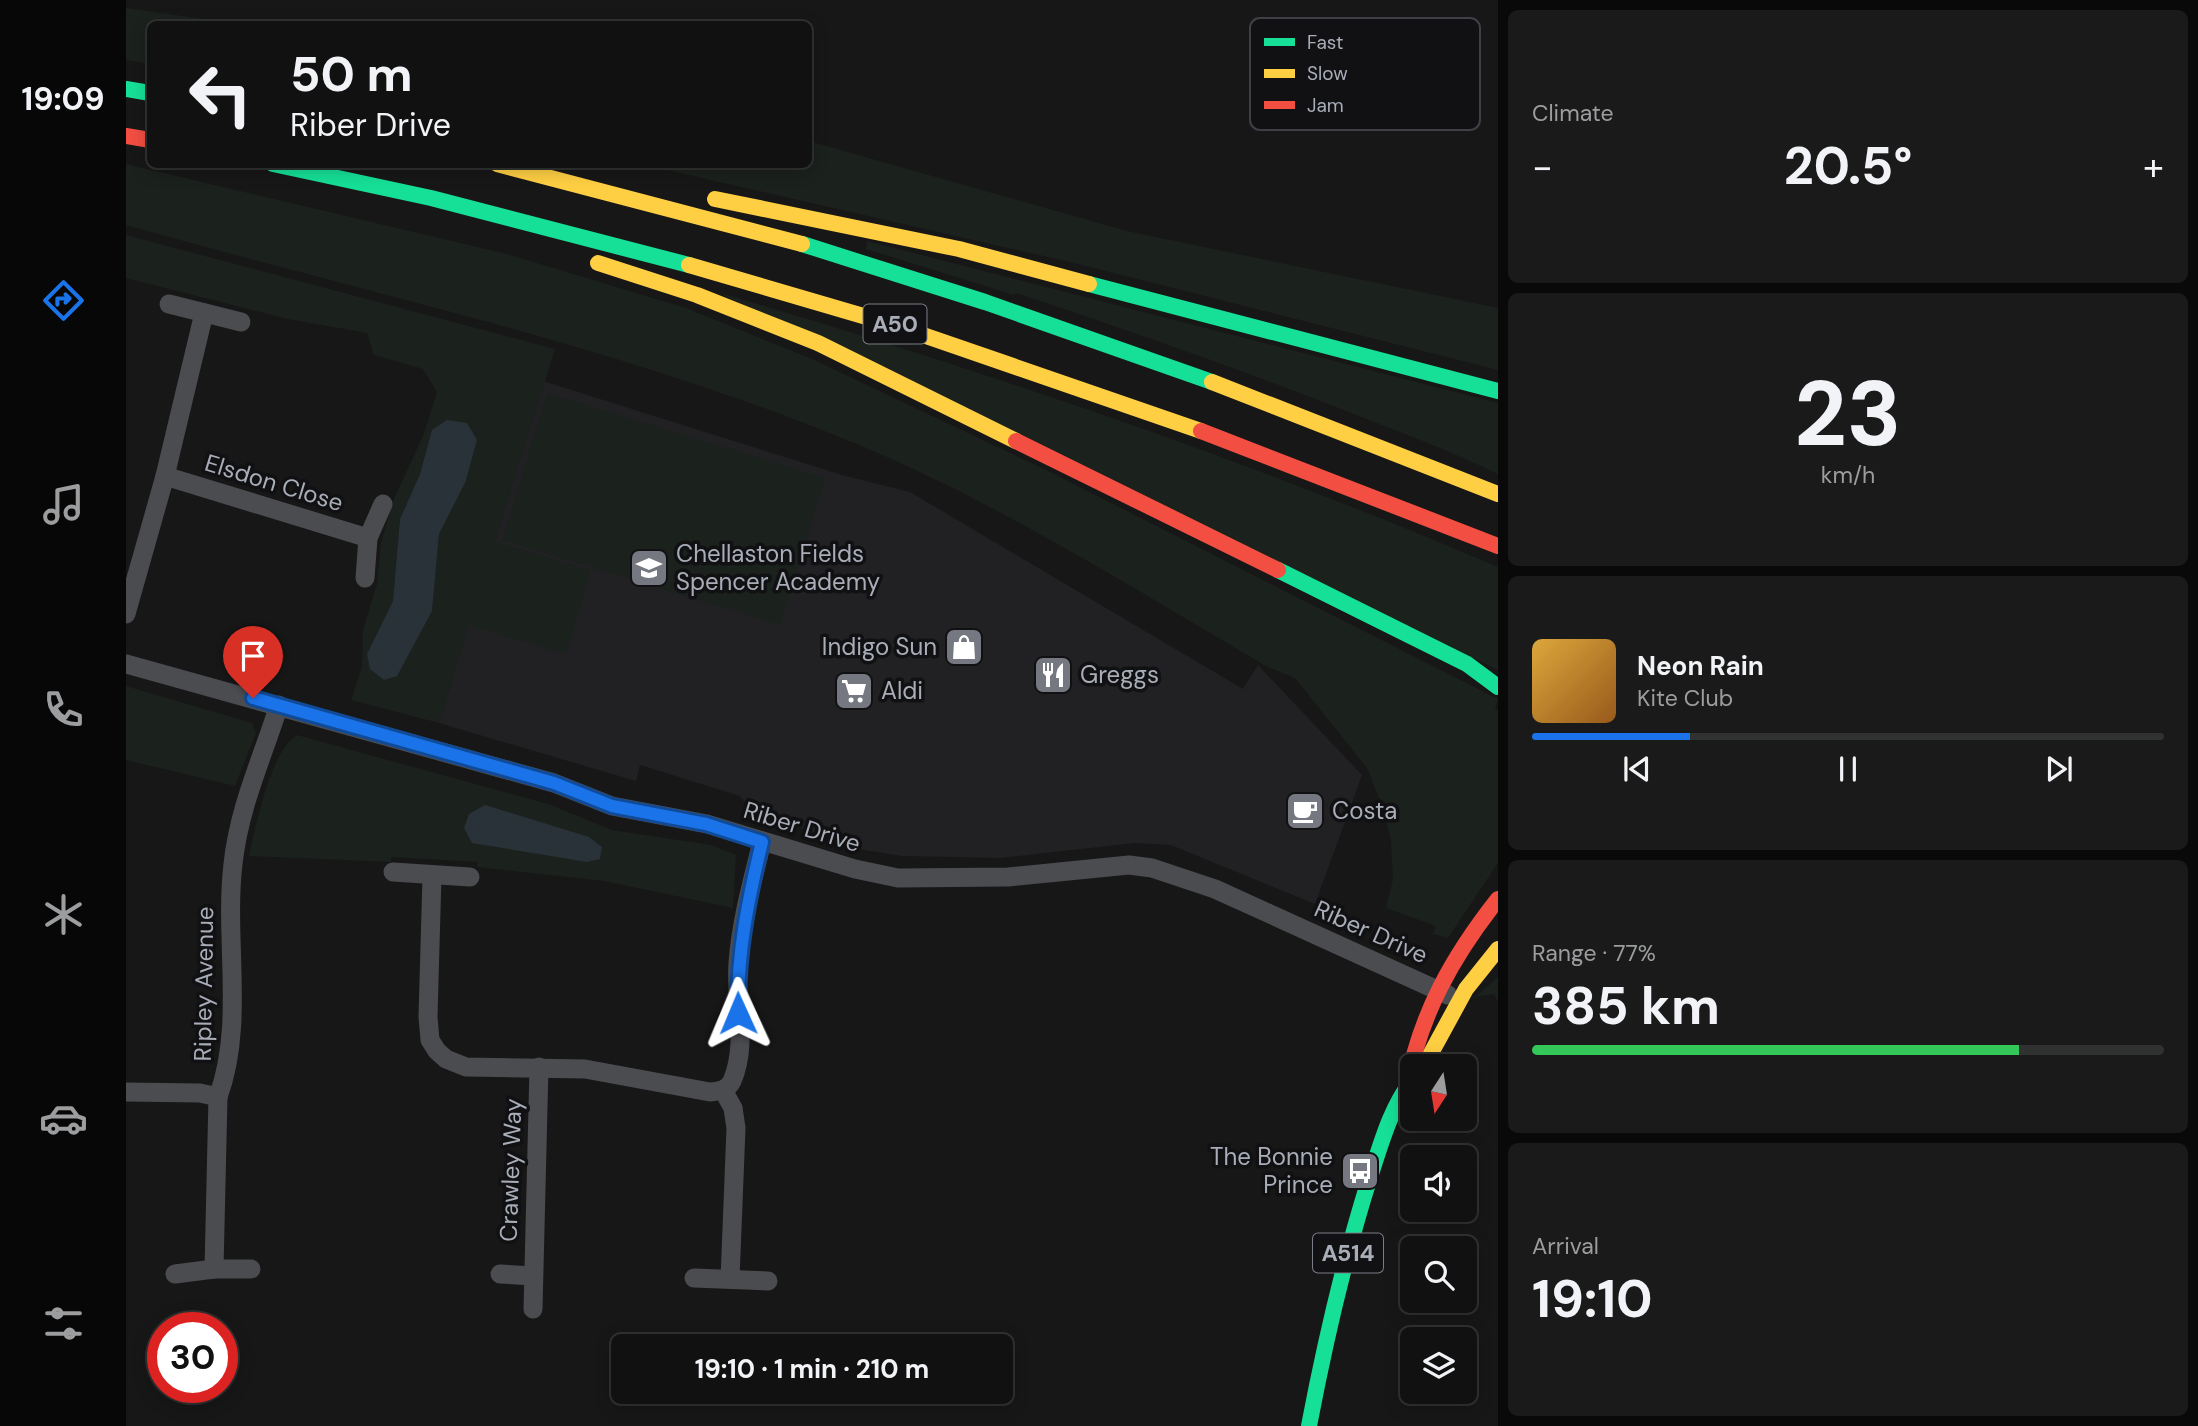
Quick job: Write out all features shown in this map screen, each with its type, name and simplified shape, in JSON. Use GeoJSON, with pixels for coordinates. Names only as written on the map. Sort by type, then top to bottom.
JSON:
{"type":"FeatureCollection","features":[{"type":"Feature","properties":{"kind":"main road"},"geometry":{"type":"LineString","coordinates":[[126,89],[147,92]]}},
{"type":"Feature","properties":{"kind":"main road"},"geometry":{"type":"LineString","coordinates":[[126,136],[147,140]]}},
{"type":"Feature","properties":{"kind":"main road","name":"A50"},"geometry":{"type":"LineString","coordinates":[[292,168],[642,251],[900,325],[1212,432],[1498,546]]}},
{"type":"Feature","properties":{"kind":"main road","name":"A50"},"geometry":{"type":"LineString","coordinates":[[514,168],[910,277],[1217,382],[1498,494]]}},
{"type":"Feature","properties":{"kind":"main road"},"geometry":{"type":"LineString","coordinates":[[555,168],[611,177]]}},
{"type":"Feature","properties":{"kind":"main road"},"geometry":{"type":"LineString","coordinates":[[330,176],[473,226]]}},
{"type":"Feature","properties":{"kind":"main road"},"geometry":{"type":"LineString","coordinates":[[702,197],[959,249],[1498,391]]}},
{"type":"Feature","properties":{"kind":"main road"},"geometry":{"type":"LineString","coordinates":[[584,259],[697,295],[878,370],[1390,625],[1466,664],[1498,687]]}},
{"type":"Feature","properties":{"kind":"main road","name":"A514"},"geometry":{"type":"LineString","coordinates":[[1413,1054],[1437,988],[1453,960],[1498,899]]}},
{"type":"Feature","properties":{"kind":"main road"},"geometry":{"type":"LineString","coordinates":[[1430,1054],[1458,1001],[1480,967],[1498,949]]}},
{"type":"Feature","properties":{"kind":"main road","name":"A514"},"geometry":{"type":"LineString","coordinates":[[1309,1426],[1325,1345],[1362,1202],[1384,1136],[1400,1102]]}},
{"type":"Feature","properties":{"kind":"street"},"geometry":{"type":"LineString","coordinates":[[169,304],[241,322]]}},
{"type":"Feature","properties":{"kind":"street"},"geometry":{"type":"LineString","coordinates":[[126,614],[165,476],[204,313]]}},
{"type":"Feature","properties":{"kind":"street","name":"Elsdon Close"},"geometry":{"type":"LineString","coordinates":[[165,476],[368,538]]}},
{"type":"Feature","properties":{"kind":"street","name":"Elsdon Close"},"geometry":{"type":"LineString","coordinates":[[365,578],[368,538],[383,504]]}},
{"type":"Feature","properties":{"kind":"street","name":"Riber Drive"},"geometry":{"type":"LineString","coordinates":[[126,664],[554,783],[612,806],[706,824],[862,871],[898,878],[1008,877],[1129,865],[1152,868],[1215,889],[1437,988],[1458,1001]]}},
{"type":"Feature","properties":{"kind":"street","name":"Ripley Avenue"},"geometry":{"type":"LineString","coordinates":[[214,1269],[218,1097],[227,1073],[230,1040],[231,895],[239,823],[279,705]]}},
{"type":"Feature","properties":{"kind":"street"},"geometry":{"type":"LineString","coordinates":[[432,876],[430,1040],[446,1059],[466,1067],[585,1069],[710,1092],[723,1090],[731,1083],[736,1067],[739,1040],[737,965],[743,922],[762,842]]}},
{"type":"Feature","properties":{"kind":"street"},"geometry":{"type":"LineString","coordinates":[[393,872],[470,877]]}},
{"type":"Feature","properties":{"kind":"street","name":"Crawley Way"},"geometry":{"type":"LineString","coordinates":[[533,1309],[539,1067]]}},
{"type":"Feature","properties":{"kind":"street"},"geometry":{"type":"LineString","coordinates":[[723,1090],[733,1108],[736,1128],[730,1279]]}},
{"type":"Feature","properties":{"kind":"street"},"geometry":{"type":"LineString","coordinates":[[126,1092],[200,1093],[218,1097]]}},
{"type":"Feature","properties":{"kind":"street"},"geometry":{"type":"LineString","coordinates":[[176,1274],[214,1269],[251,1269]]}},
{"type":"Feature","properties":{"kind":"street","name":"Crawley Way"},"geometry":{"type":"LineString","coordinates":[[500,1275],[533,1276]]}},
{"type":"Feature","properties":{"kind":"street"},"geometry":{"type":"LineString","coordinates":[[694,1278],[768,1281]]}},
{"type":"Feature","properties":{"kind":"shaded area"},"geometry":{"type":"Polygon","coordinates":[[[126,8],[218,21],[147,21],[147,64],[126,60],[126,8]]]}},
{"type":"Feature","properties":{"kind":"shaded area"},"geometry":{"type":"Polygon","coordinates":[[[812,142],[1127,231],[1498,308],[1498,370],[1074,263],[658,168],[812,168],[812,142]]]}},
{"type":"Feature","properties":{"kind":"shaded area"},"geometry":{"type":"Polygon","coordinates":[[[126,164],[507,254],[686,308],[810,358],[1048,471],[1498,699],[1495,709],[1498,711],[1498,863],[1448,938],[1433,934],[1436,926],[1386,908],[1393,879],[1391,840],[1383,808],[1367,768],[1295,678],[1266,666],[1005,515],[842,438],[754,405],[577,347],[126,225],[126,164]]]}},
{"type":"Feature","properties":{"kind":"shaded area"},"geometry":{"type":"Polygon","coordinates":[[[126,235],[555,349],[439,723],[351,700],[362,667],[363,630],[377,584],[381,543],[393,501],[423,436],[437,392],[423,369],[374,355],[367,333],[288,319],[126,278],[126,235]],[[432,431],[420,474],[400,519],[393,601],[367,654],[432,611],[439,534],[465,483],[432,431]]]}},
{"type":"Feature","properties":{"kind":"shaded area"},"geometry":{"type":"Polygon","coordinates":[[[867,241],[1498,403],[1498,474],[1401,432],[1179,349],[1016,293],[1014,295],[866,249],[867,241]]]}},
{"type":"Feature","properties":{"kind":"shaded area"},"geometry":{"type":"Polygon","coordinates":[[[717,292],[1112,418],[1306,489],[1498,567],[1498,670],[717,292]]]}},
{"type":"Feature","properties":{"kind":"shaded area"},"geometry":{"type":"Polygon","coordinates":[[[543,381],[842,475],[910,492],[1243,689],[1258,665],[1362,775],[1315,904],[1171,845],[1135,843],[1000,858],[902,856],[864,850],[753,812],[740,796],[640,765],[636,781],[439,723],[543,381]]]}},
{"type":"Feature","properties":{"kind":"shaded area"},"geometry":{"type":"Polygon","coordinates":[[[547,393],[825,478],[780,625],[502,540],[547,393]]]}},
{"type":"Feature","properties":{"kind":"shaded area"},"geometry":{"type":"Polygon","coordinates":[[[447,420],[467,423],[477,440],[465,483],[439,534],[432,611],[397,676],[384,680],[370,669],[367,654],[393,601],[400,519],[420,474],[432,430],[447,420]]]}},
{"type":"Feature","properties":{"kind":"shaded area"},"geometry":{"type":"Polygon","coordinates":[[[496,542],[591,570],[566,654],[471,626],[496,542]]]}},
{"type":"Feature","properties":{"kind":"shaded area"},"geometry":{"type":"Polygon","coordinates":[[[126,686],[252,723],[256,733],[235,786],[126,760],[126,686]]]}},
{"type":"Feature","properties":{"kind":"shaded area"},"geometry":{"type":"Polygon","coordinates":[[[297,735],[548,804],[612,830],[711,845],[736,855],[733,908],[604,881],[477,867],[478,862],[391,857],[391,862],[249,856],[272,773],[287,744],[297,735]]]}},
{"type":"Feature","properties":{"kind":"shaded area"},"geometry":{"type":"Polygon","coordinates":[[[485,805],[589,837],[602,847],[600,859],[587,862],[472,843],[464,828],[469,814],[485,805]]]}},
{"type":"Feature","properties":{"kind":"shaded area"},"geometry":{"type":"Polygon","coordinates":[[[1498,977],[1498,1002],[1494,994],[1475,997],[1498,977]]]}},
{"type":"Feature","properties":{"kind":"traffic: fast"},"geometry":{"type":"LineString","coordinates":[[126,89],[147,92]]}},
{"type":"Feature","properties":{"kind":"traffic: fast"},"geometry":{"type":"LineString","coordinates":[[292,168],[431,198],[689,265]]}},
{"type":"Feature","properties":{"kind":"traffic: fast"},"geometry":{"type":"LineString","coordinates":[[802,244],[985,302],[1212,382]]}},
{"type":"Feature","properties":{"kind":"traffic: fast"},"geometry":{"type":"LineString","coordinates":[[1089,284],[1498,391]]}},
{"type":"Feature","properties":{"kind":"traffic: fast"},"geometry":{"type":"LineString","coordinates":[[1278,570],[1467,664],[1498,687]]}},
{"type":"Feature","properties":{"kind":"traffic: fast"},"geometry":{"type":"LineString","coordinates":[[1309,1426],[1352,1239],[1378,1152],[1400,1099]]}},
{"type":"Feature","properties":{"kind":"traffic: slow"},"geometry":{"type":"LineString","coordinates":[[512,168],[802,244]]}},
{"type":"Feature","properties":{"kind":"traffic: slow"},"geometry":{"type":"LineString","coordinates":[[715,199],[959,249],[1089,284]]}},
{"type":"Feature","properties":{"kind":"traffic: slow"},"geometry":{"type":"LineString","coordinates":[[598,263],[697,295],[818,343],[1016,441]]}},
{"type":"Feature","properties":{"kind":"traffic: slow"},"geometry":{"type":"LineString","coordinates":[[689,265],[894,325],[1201,431]]}},
{"type":"Feature","properties":{"kind":"traffic: slow"},"geometry":{"type":"LineString","coordinates":[[1212,382],[1498,494]]}},
{"type":"Feature","properties":{"kind":"traffic: slow"},"geometry":{"type":"LineString","coordinates":[[1431,1054],[1466,989],[1498,949]]}},
{"type":"Feature","properties":{"kind":"traffic: jam"},"geometry":{"type":"LineString","coordinates":[[126,136],[147,140]]}},
{"type":"Feature","properties":{"kind":"traffic: jam"},"geometry":{"type":"LineString","coordinates":[[1201,431],[1498,546]]}},
{"type":"Feature","properties":{"kind":"traffic: jam"},"geometry":{"type":"LineString","coordinates":[[1016,441],[1278,570]]}},
{"type":"Feature","properties":{"kind":"traffic: jam"},"geometry":{"type":"LineString","coordinates":[[1415,1054],[1440,987],[1467,942],[1498,899]]}},
{"type":"Feature","properties":{"kind":"place","name":"Chellaston Fields Spencer Academy"},"geometry":{"type":"Point","coordinates":[649,568]}},
{"type":"Feature","properties":{"kind":"place","name":"Indigo Sun"},"geometry":{"type":"Point","coordinates":[964,647]}},
{"type":"Feature","properties":{"kind":"place","name":"Greggs"},"geometry":{"type":"Point","coordinates":[1053,675]}},
{"type":"Feature","properties":{"kind":"place","name":"Aldi"},"geometry":{"type":"Point","coordinates":[854,691]}},
{"type":"Feature","properties":{"kind":"place","name":"Costa"},"geometry":{"type":"Point","coordinates":[1305,811]}},
{"type":"Feature","properties":{"kind":"place","name":"The Bonnie Prince"},"geometry":{"type":"Point","coordinates":[1360,1171]}},
{"type":"Feature","properties":{"kind":"route"},"geometry":{"type":"LineString","coordinates":[[253,698],[554,783],[612,806],[706,824],[762,842],[743,922],[737,965],[738,1013]]}}]}
